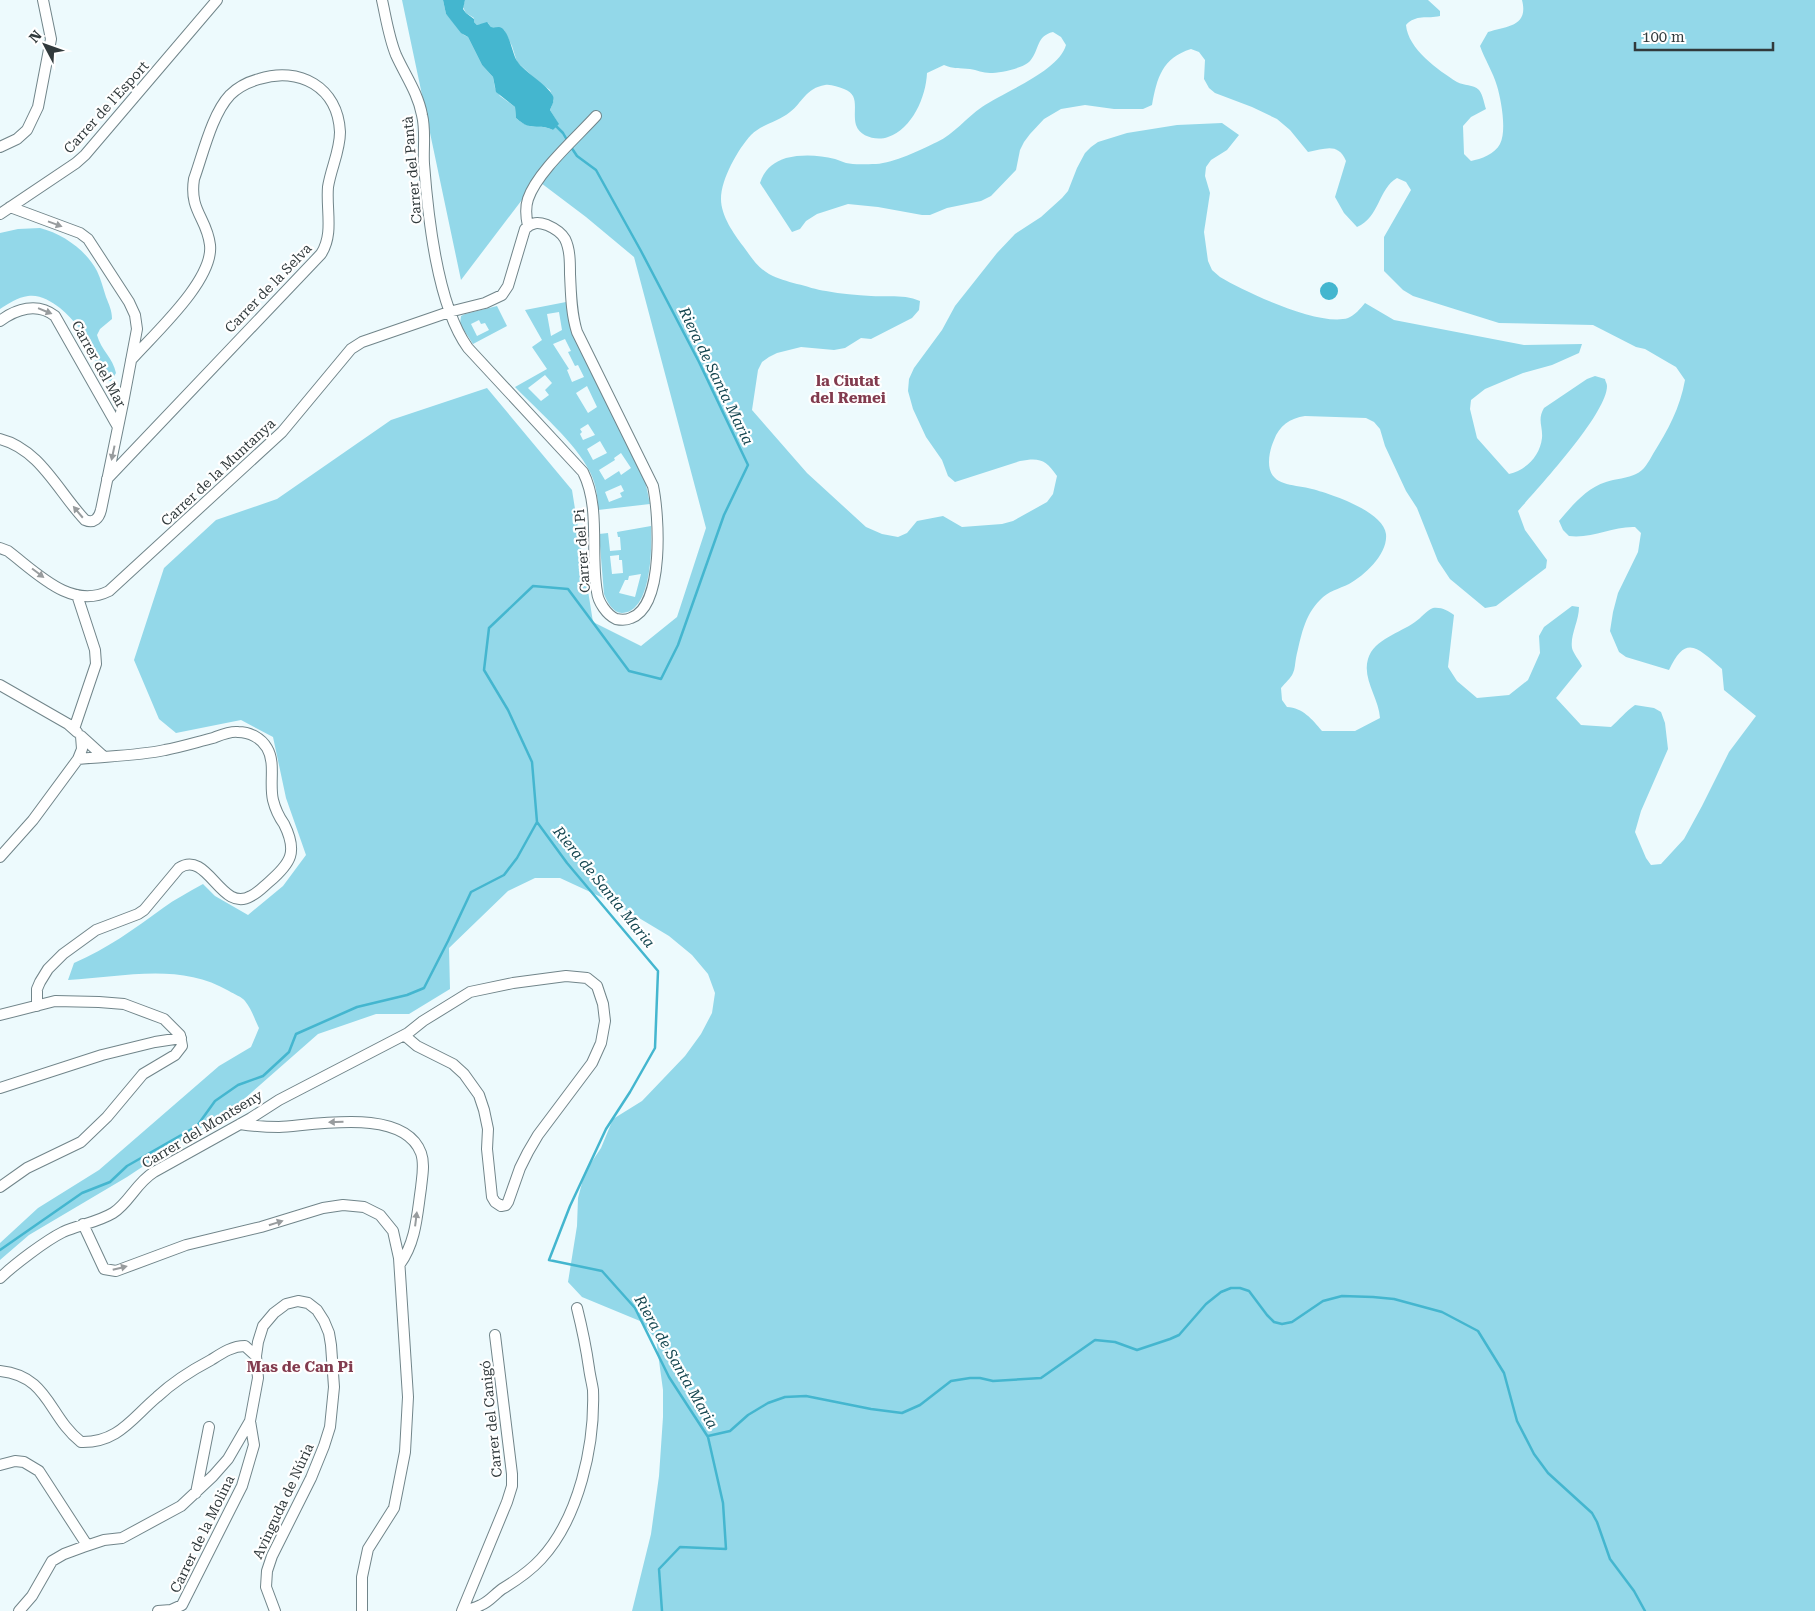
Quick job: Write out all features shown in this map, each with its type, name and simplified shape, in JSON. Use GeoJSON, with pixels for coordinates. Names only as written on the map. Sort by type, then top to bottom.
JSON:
{"type":"FeatureCollection","features":[{"type":"Feature","properties":{"kind":"street"},"geometry":{"type":"LineString","coordinates":[[0,147],[17,139],[27,130],[38,107],[50,38],[44,0]]}},
{"type":"Feature","properties":{"kind":"street","name":"Carrer del Pantà"},"geometry":{"type":"LineString","coordinates":[[382,0],[393,47],[416,95],[423,116],[424,162],[434,244],[449,312]]}},
{"type":"Feature","properties":{"kind":"street","name":"Carrer de l'Esport"},"geometry":{"type":"LineString","coordinates":[[0,214],[85,155],[213,2]]}},
{"type":"Feature","properties":{"kind":"street","name":"Carrer de la Selva"},"geometry":{"type":"LineString","coordinates":[[107,478],[324,249],[327,242],[329,222],[329,186],[336,161],[340,131],[333,105],[318,85],[302,77],[282,74],[269,76],[242,85],[224,102],[217,114],[193,186],[193,200],[210,246],[207,268],[190,295],[131,360]]}},
{"type":"Feature","properties":{"kind":"street"},"geometry":{"type":"LineString","coordinates":[[449,312],[485,303],[502,296],[508,286],[523,234],[528,226],[526,208],[528,199],[544,172],[596,116]]}},
{"type":"Feature","properties":{"kind":"street"},"geometry":{"type":"LineString","coordinates":[[0,439],[14,443],[35,459],[80,515],[88,522],[92,522],[99,517],[136,329],[133,308],[92,244],[80,233],[10,207]]}},
{"type":"Feature","properties":{"kind":"street","name":"Carrer del Pi"},"geometry":{"type":"LineString","coordinates":[[449,312],[458,333],[468,348],[583,472],[589,483],[592,501],[597,596],[613,617],[623,620],[636,616],[644,609],[647,603],[656,573],[658,532],[657,508],[653,486],[576,332],[572,312],[569,257],[564,238],[548,225],[539,222],[528,226]]}},
{"type":"Feature","properties":{"kind":"street","name":"Carrer del Mar"},"geometry":{"type":"LineString","coordinates":[[0,321],[17,311],[32,308],[44,309],[54,316],[118,427]]}},
{"type":"Feature","properties":{"kind":"street","name":"Carrer de la Muntanya"},"geometry":{"type":"LineString","coordinates":[[0,548],[8,551],[56,587],[68,593],[94,597],[109,591],[282,432],[351,349],[362,342],[449,312]]}},
{"type":"Feature","properties":{"kind":"street"},"geometry":{"type":"LineString","coordinates":[[0,857],[33,820],[78,759],[82,749],[77,733],[96,664],[95,650],[77,595]]}},
{"type":"Feature","properties":{"kind":"street"},"geometry":{"type":"LineString","coordinates":[[0,685],[68,724],[103,756]]}},
{"type":"Feature","properties":{"kind":"street"},"geometry":{"type":"LineString","coordinates":[[38,1006],[37,989],[55,961],[96,930],[144,910],[178,868],[183,865],[192,864],[200,867],[228,894],[237,899],[244,899],[253,895],[279,873],[291,856],[289,835],[273,800],[271,757],[266,747],[253,735],[234,732],[164,751],[78,759]]}},
{"type":"Feature","properties":{"kind":"street","name":"Carrer del Montseny"},"geometry":{"type":"LineString","coordinates":[[0,1278],[29,1254],[61,1233],[98,1220],[114,1212],[145,1177],[279,1100],[404,1035],[444,1007],[470,992],[513,983],[566,976],[587,978],[596,986],[603,1004],[605,1021],[601,1043],[592,1063],[538,1135],[520,1168],[506,1206],[501,1206],[492,1197],[487,1148],[488,1129],[484,1110],[473,1084],[453,1064],[417,1046],[404,1035]]}},
{"type":"Feature","properties":{"kind":"street"},"geometry":{"type":"LineString","coordinates":[[0,1015],[55,1001],[124,1004],[164,1019],[174,1027],[181,1038],[182,1046],[175,1055],[143,1074],[107,1117],[81,1142],[27,1168],[0,1187]]}},
{"type":"Feature","properties":{"kind":"street"},"geometry":{"type":"LineString","coordinates":[[0,1088],[102,1054],[181,1038]]}},
{"type":"Feature","properties":{"kind":"street"},"geometry":{"type":"LineString","coordinates":[[240,1124],[279,1126],[320,1122],[360,1123],[392,1128],[405,1134],[414,1142],[421,1153],[423,1165],[414,1233],[407,1255],[400,1264]]}},
{"type":"Feature","properties":{"kind":"street"},"geometry":{"type":"LineString","coordinates":[[83,1224],[104,1269],[116,1271],[186,1245],[261,1228],[323,1208],[343,1205],[364,1207],[380,1215],[393,1231],[400,1264],[408,1397],[405,1452],[394,1508],[368,1549],[362,1577],[362,1611]]}},
{"type":"Feature","properties":{"kind":"street","name":"Avinguda de Núria"},"geometry":{"type":"LineString","coordinates":[[20,1611],[32,1596],[52,1561],[87,1545],[104,1540],[122,1538],[182,1506],[196,1494],[228,1459],[250,1421],[258,1378],[256,1356],[263,1326],[274,1313],[286,1304],[298,1301],[308,1303],[317,1310],[324,1321],[329,1333],[334,1387],[330,1427],[311,1478],[266,1571],[266,1587],[276,1611]]}},
{"type":"Feature","properties":{"kind":"street"},"geometry":{"type":"LineString","coordinates":[[462,1611],[482,1605],[519,1579],[542,1558],[556,1539],[580,1490],[590,1445],[593,1420],[593,1390],[585,1336],[577,1308]]}},
{"type":"Feature","properties":{"kind":"street","name":"Carrer del Canigó"},"geometry":{"type":"LineString","coordinates":[[462,1611],[512,1486],[510,1453],[494,1334]]}},
{"type":"Feature","properties":{"kind":"street"},"geometry":{"type":"LineString","coordinates":[[0,1371],[14,1373],[28,1379],[40,1390],[70,1432],[81,1442],[96,1442],[106,1439],[131,1423],[165,1390],[188,1373],[228,1349],[236,1346],[246,1346],[256,1356]]}},
{"type":"Feature","properties":{"kind":"street","name":"Carrer de la Molina"},"geometry":{"type":"LineString","coordinates":[[158,1611],[171,1610],[182,1605],[233,1506],[242,1486],[254,1445],[250,1421]]}},
{"type":"Feature","properties":{"kind":"street"},"geometry":{"type":"LineString","coordinates":[[196,1494],[209,1427]]}},
{"type":"Feature","properties":{"kind":"street"},"geometry":{"type":"LineString","coordinates":[[0,1466],[15,1461],[24,1462],[38,1471],[87,1545]]}},
{"type":"Feature","properties":{"kind":"shaded area"},"geometry":{"type":"Polygon","coordinates":[[[402,0],[443,0],[446,14],[464,35],[468,37],[482,65],[493,77],[495,88],[500,96],[515,107],[516,118],[530,126],[553,130],[558,123],[550,110],[554,100],[550,90],[517,62],[504,30],[491,27],[488,23],[477,25],[474,22],[474,18],[466,13],[463,7],[465,0],[1428,0],[1440,11],[1440,16],[1414,19],[1406,25],[1408,34],[1418,50],[1433,65],[1457,82],[1477,88],[1482,94],[1486,109],[1471,117],[1463,126],[1464,154],[1471,161],[1495,151],[1500,144],[1503,131],[1503,115],[1499,92],[1480,46],[1488,32],[1509,26],[1519,20],[1522,16],[1522,0],[1815,0],[1815,1611],[632,1611],[651,1534],[659,1476],[663,1390],[656,1339],[640,1321],[582,1297],[568,1282],[577,1226],[578,1198],[585,1172],[601,1148],[613,1119],[642,1101],[685,1056],[701,1034],[712,1013],[715,993],[708,974],[692,955],[669,936],[614,903],[560,878],[535,878],[508,891],[449,948],[450,989],[409,1014],[376,1014],[318,1034],[243,1100],[127,1177],[29,1235],[0,1260],[0,1243],[38,1208],[99,1170],[219,1066],[251,1047],[259,1028],[244,1000],[210,982],[171,974],[68,980],[74,963],[109,945],[172,902],[203,884],[215,896],[248,915],[283,886],[306,855],[286,798],[273,737],[241,720],[176,733],[159,719],[134,660],[164,568],[216,520],[277,499],[391,420],[487,388],[572,490],[593,622],[641,646],[677,617],[706,528],[634,257],[537,180],[461,280],[402,0]],[[1053,32],[1048,34],[1041,40],[1027,64],[1012,70],[987,73],[944,65],[927,73],[921,102],[911,120],[897,133],[888,137],[874,138],[861,132],[856,125],[855,104],[852,95],[844,89],[827,85],[813,89],[790,112],[755,131],[746,141],[727,174],[721,199],[723,212],[732,230],[761,268],[779,279],[819,290],[855,295],[902,297],[920,301],[919,310],[912,318],[871,339],[861,338],[845,348],[834,350],[801,347],[769,357],[762,362],[758,370],[752,410],[807,473],[866,527],[882,534],[898,537],[907,533],[917,521],[943,516],[962,527],[1002,524],[1013,521],[1047,502],[1053,494],[1057,476],[1042,461],[1033,459],[1020,461],[955,482],[948,476],[942,460],[926,437],[913,409],[908,391],[909,379],[914,368],[942,330],[955,306],[997,253],[1015,234],[1041,217],[1068,191],[1077,168],[1085,153],[1091,147],[1098,142],[1127,133],[1177,125],[1222,123],[1239,135],[1227,150],[1211,160],[1206,167],[1205,176],[1210,193],[1204,232],[1208,261],[1212,270],[1220,277],[1264,299],[1320,318],[1348,318],[1355,314],[1365,303],[1394,320],[1524,345],[1582,344],[1579,353],[1552,365],[1523,373],[1485,389],[1471,400],[1470,409],[1477,438],[1509,474],[1526,466],[1538,451],[1542,438],[1541,416],[1544,408],[1587,379],[1595,376],[1605,379],[1607,385],[1604,399],[1584,432],[1518,511],[1525,530],[1547,560],[1546,568],[1496,606],[1485,608],[1450,579],[1438,561],[1417,508],[1406,491],[1385,446],[1380,429],[1374,422],[1366,418],[1305,416],[1290,421],[1282,427],[1276,435],[1270,453],[1270,470],[1273,476],[1290,485],[1321,491],[1343,499],[1366,511],[1383,526],[1386,542],[1374,563],[1362,575],[1349,584],[1326,594],[1310,613],[1302,635],[1294,671],[1281,688],[1282,700],[1287,707],[1298,709],[1307,715],[1322,731],[1355,731],[1380,718],[1367,674],[1368,659],[1371,652],[1382,641],[1409,626],[1433,608],[1445,610],[1454,615],[1448,667],[1457,681],[1477,698],[1509,695],[1528,680],[1540,653],[1539,636],[1544,627],[1572,606],[1579,607],[1572,643],[1573,650],[1582,666],[1556,698],[1581,725],[1611,727],[1635,705],[1654,708],[1661,712],[1665,723],[1668,749],[1641,811],[1635,832],[1651,865],[1661,864],[1684,839],[1729,752],[1756,716],[1724,690],[1722,669],[1699,650],[1687,648],[1681,651],[1669,670],[1626,657],[1619,652],[1610,631],[1613,612],[1618,593],[1638,552],[1641,533],[1635,527],[1627,527],[1586,536],[1569,536],[1563,530],[1559,521],[1580,498],[1592,489],[1606,482],[1639,473],[1646,466],[1668,427],[1680,400],[1685,380],[1676,367],[1645,349],[1636,347],[1593,325],[1499,323],[1413,296],[1403,290],[1384,271],[1384,237],[1411,190],[1406,182],[1397,178],[1391,183],[1370,217],[1357,227],[1344,213],[1335,197],[1346,161],[1343,155],[1339,151],[1330,148],[1308,152],[1290,130],[1277,119],[1215,93],[1209,88],[1204,79],[1205,60],[1199,52],[1191,49],[1173,58],[1167,64],[1156,86],[1152,105],[1143,109],[1114,109],[1085,105],[1061,109],[1044,119],[1024,142],[1020,150],[1016,170],[991,196],[981,201],[947,208],[930,215],[848,204],[817,214],[806,221],[800,229],[792,232],[760,183],[770,167],[786,158],[817,156],[849,164],[876,164],[899,159],[937,142],[949,135],[982,107],[1030,80],[1053,64],[1061,55],[1066,45],[1061,37],[1053,32]]]}},
{"type":"Feature","properties":{"kind":"shaded area"},"geometry":{"type":"Polygon","coordinates":[[[443,0],[465,0],[463,9],[474,19],[477,25],[487,22],[491,27],[502,28],[508,36],[515,58],[520,65],[546,87],[553,96],[550,110],[559,124],[553,130],[526,125],[516,118],[515,107],[496,92],[493,77],[482,65],[468,37],[461,33],[446,14],[443,0]]]}},
{"type":"Feature","properties":{"kind":"shaded area"},"geometry":{"type":"Polygon","coordinates":[[[40,228],[57,234],[73,244],[87,256],[100,277],[112,319],[100,329],[97,335],[116,373],[111,381],[104,380],[83,333],[70,317],[53,303],[41,297],[28,296],[17,299],[0,309],[0,233],[18,229],[40,228]]]}},
{"type":"Feature","properties":{"kind":"shaded area"},"geometry":{"type":"Polygon","coordinates":[[[1329,282],[1337,287],[1338,291],[1333,299],[1329,300],[1321,295],[1320,291],[1325,283],[1329,282]]]}},
{"type":"Feature","properties":{"kind":"shaded area"},"geometry":{"type":"Polygon","coordinates":[[[566,302],[572,332],[645,480],[650,504],[598,510],[594,481],[583,461],[556,428],[515,387],[547,369],[532,347],[542,340],[525,310],[566,302]],[[559,312],[547,314],[551,336],[562,330],[559,312]],[[565,339],[553,344],[569,369],[567,370],[572,382],[584,377],[578,365],[575,366],[568,352],[571,351],[565,339]],[[545,375],[528,388],[541,401],[549,395],[545,390],[552,383],[545,375]],[[587,386],[576,393],[588,413],[597,407],[587,386]],[[588,424],[580,429],[582,432],[580,434],[583,440],[595,435],[588,424]],[[600,441],[587,449],[593,460],[607,453],[600,441]],[[621,453],[614,458],[615,460],[599,470],[605,480],[619,471],[621,475],[631,468],[621,453]],[[621,485],[605,492],[609,502],[622,497],[620,493],[624,491],[621,485]]]}},
{"type":"Feature","properties":{"kind":"shaded area"},"geometry":{"type":"Polygon","coordinates":[[[497,306],[507,326],[473,344],[460,324],[461,316],[497,306]],[[479,320],[471,324],[477,336],[489,330],[485,323],[481,324],[479,320]]]}},
{"type":"Feature","properties":{"kind":"shaded area"},"geometry":{"type":"Polygon","coordinates":[[[651,526],[650,562],[645,591],[632,610],[622,613],[613,609],[604,594],[599,534],[608,533],[610,551],[621,550],[620,537],[618,537],[617,532],[651,526]],[[619,555],[610,556],[612,574],[623,573],[622,560],[619,560],[619,555]],[[641,574],[629,576],[619,593],[635,597],[641,574]]]}},
{"type":"Feature","properties":{"kind":"waterway","name":"Riera de Santa Maria"},"geometry":{"type":"LineString","coordinates":[[555,125],[567,140]]}},
{"type":"Feature","properties":{"kind":"waterway","name":"Riera de Santa Maria"},"geometry":{"type":"LineString","coordinates":[[571,147],[577,156],[596,170],[699,362],[748,465],[724,515],[678,645],[661,679],[629,671],[568,589],[533,586],[489,628],[484,670],[508,710],[532,762],[537,822],[567,863],[658,971],[655,1048],[606,1129],[570,1206],[549,1260],[602,1271],[635,1308],[669,1377],[708,1437],[723,1503],[726,1549],[680,1547],[659,1569],[662,1611]]}},
{"type":"Feature","properties":{"kind":"waterway"},"geometry":{"type":"LineString","coordinates":[[0,1250],[82,1193],[110,1182],[127,1166],[197,1126],[215,1101],[238,1085],[263,1076],[289,1052],[296,1034],[357,1007],[407,995],[424,988],[471,892],[504,875],[517,858],[537,822]]}},
{"type":"Feature","properties":{"kind":"waterway"},"geometry":{"type":"LineString","coordinates":[[708,1436],[730,1431],[748,1415],[768,1403],[785,1397],[806,1396],[902,1413],[920,1405],[951,1381],[970,1378],[993,1381],[1041,1378],[1095,1340],[1115,1342],[1137,1350],[1179,1335],[1206,1304],[1221,1292],[1231,1288],[1249,1291],[1267,1315],[1274,1322],[1282,1324],[1292,1322],[1323,1301],[1342,1296],[1394,1299],[1442,1312],[1478,1331],[1504,1373],[1517,1421],[1534,1454],[1548,1473],[1592,1513],[1610,1559],[1634,1591],[1645,1611]]}},
{"type":"Feature","properties":{"kind":"district","name":"la Ciutat del Remei"},"geometry":{"type":"Point","coordinates":[848,390]}},
{"type":"Feature","properties":{"kind":"district","name":"Mas de Can Pi"},"geometry":{"type":"Point","coordinates":[300,1367]}}]}
